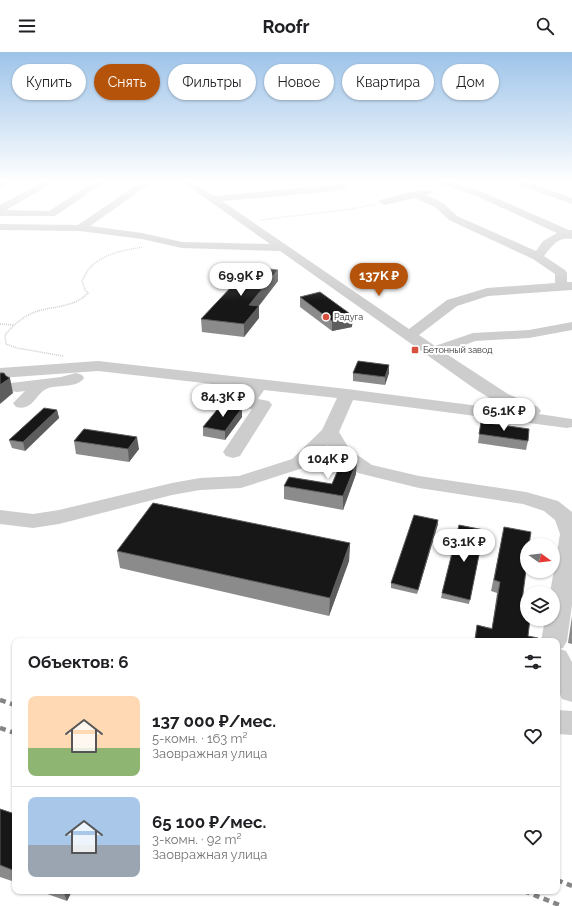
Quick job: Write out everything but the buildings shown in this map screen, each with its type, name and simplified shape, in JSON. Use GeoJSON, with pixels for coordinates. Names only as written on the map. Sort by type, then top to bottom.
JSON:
{"type":"FeatureCollection","features":[{"type":"Feature","properties":{"kind":"street"},"geometry":{"type":"LineString","coordinates":[[85,233],[100,221]]}},
{"type":"Feature","properties":{"kind":"street"},"geometry":{"type":"LineString","coordinates":[[410,335],[452,304],[487,292],[566,286],[560,273],[537,256],[459,221]]}},
{"type":"Feature","properties":{"kind":"street"},"geometry":{"type":"LineString","coordinates":[[539,221],[570,235]]}},
{"type":"Feature","properties":{"kind":"street"},"geometry":{"type":"LineString","coordinates":[[247,222],[481,385],[502,398],[521,407],[570,423]]}},
{"type":"Feature","properties":{"kind":"street"},"geometry":{"type":"LineString","coordinates":[[0,227],[142,236],[182,245],[284,248]]}},
{"type":"Feature","properties":{"kind":"street"},"geometry":{"type":"LineString","coordinates":[[537,256],[553,239],[570,235]]}},
{"type":"Feature","properties":{"kind":"street"},"geometry":{"type":"LineString","coordinates":[[435,352],[472,337],[529,334],[572,326]]}},
{"type":"Feature","properties":{"kind":"street"},"geometry":{"type":"LineString","coordinates":[[0,373],[105,367],[347,394],[570,423]]}},
{"type":"Feature","properties":{"kind":"street"},"geometry":{"type":"LineString","coordinates":[[19,395],[41,384],[62,382],[105,367]]}},
{"type":"Feature","properties":{"kind":"street"},"geometry":{"type":"LineString","coordinates":[[233,452],[262,405],[247,403],[259,384]]}},
{"type":"Feature","properties":{"kind":"street"},"geometry":{"type":"LineString","coordinates":[[448,407],[471,403],[479,398],[482,392],[481,385]]}},
{"type":"Feature","properties":{"kind":"street"},"geometry":{"type":"LineString","coordinates":[[0,517],[33,521],[59,518],[172,489],[200,484],[241,482],[299,463],[330,432],[347,394]]}},
{"type":"Feature","properties":{"kind":"street"},"geometry":{"type":"LineString","coordinates":[[330,432],[342,454],[365,469],[419,482],[526,498],[551,506],[564,517],[571,534],[554,638]]}},
{"type":"Feature","properties":{"kind":"street"},"geometry":{"type":"LineString","coordinates":[[560,665],[572,691]]}},
{"type":"Feature","properties":{"kind":"street"},"geometry":{"type":"LineString","coordinates":[[560,722],[572,723]]}},
{"type":"Feature","properties":{"kind":"path"},"geometry":{"type":"LineString","coordinates":[[247,222],[256,221]]}},
{"type":"Feature","properties":{"kind":"path"},"geometry":{"type":"LineString","coordinates":[[66,357],[17,348],[6,344],[4,335],[14,325],[32,314],[77,302],[85,298],[88,293],[85,290],[82,281],[87,271],[93,264],[113,254],[147,246]]}},
{"type":"Feature","properties":{"kind":"path"},"geometry":{"type":"LineString","coordinates":[[0,324],[14,325]]}},
{"type":"Feature","properties":{"kind":"railway"},"geometry":{"type":"LineString","coordinates":[[0,700],[12,704]]}},
{"type":"Feature","properties":{"kind":"railway"},"geometry":{"type":"LineString","coordinates":[[0,728],[12,732]]}},
{"type":"Feature","properties":{"kind":"railway"},"geometry":{"type":"LineString","coordinates":[[560,881],[572,886]]}},
{"type":"Feature","properties":{"kind":"railway"},"geometry":{"type":"LineString","coordinates":[[532,894],[562,906]]}},
{"type":"Feature","properties":{"kind":"place","name":"Радуга"},"geometry":{"type":"Point","coordinates":[326,317]}},
{"type":"Feature","properties":{"kind":"place","name":"Бетонный завод"},"geometry":{"type":"Point","coordinates":[415,350]}}]}
